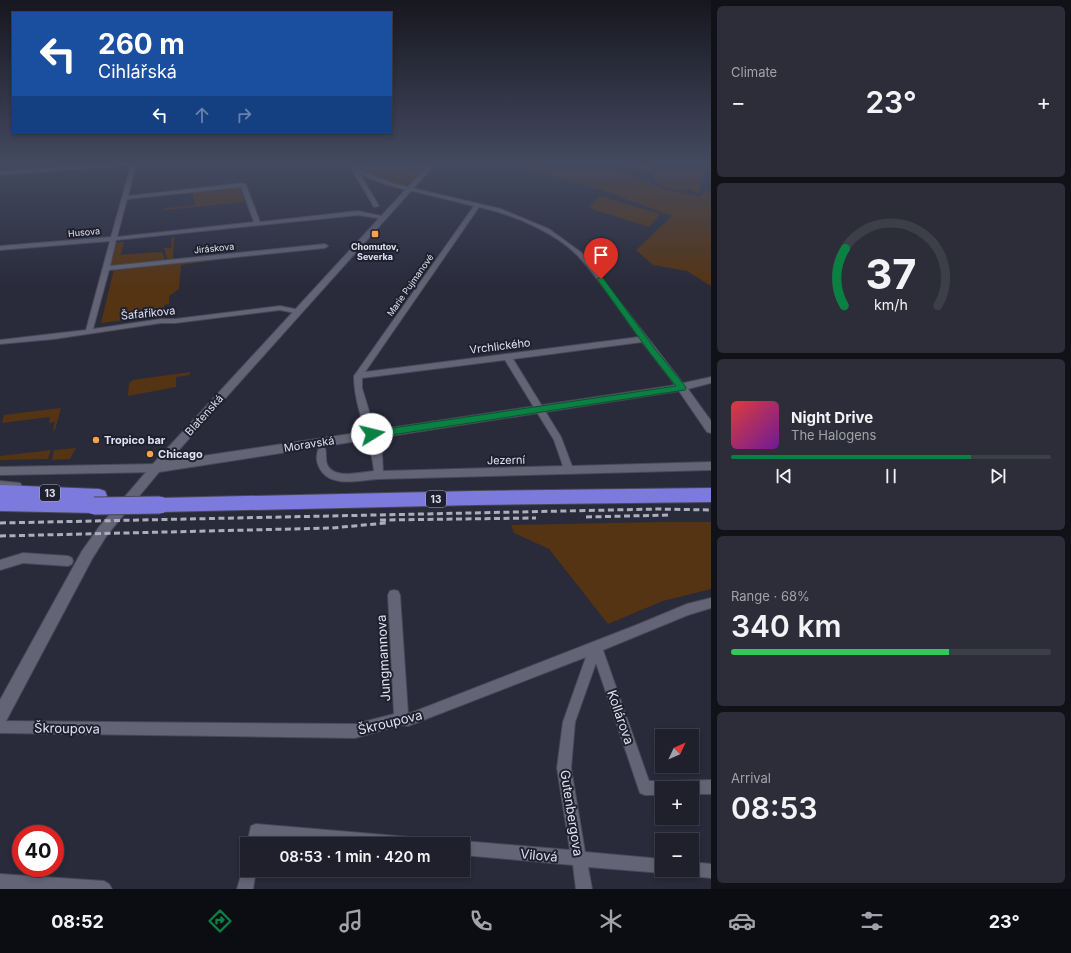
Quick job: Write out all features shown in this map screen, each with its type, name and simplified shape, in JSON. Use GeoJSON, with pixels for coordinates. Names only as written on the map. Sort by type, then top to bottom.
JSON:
{"type":"FeatureCollection","features":[{"type":"Feature","properties":{"kind":"highway","name":"13"},"geometry":{"type":"LineString","coordinates":[[162,500],[711,485]]}},
{"type":"Feature","properties":{"kind":"highway","name":"13"},"geometry":{"type":"LineString","coordinates":[[0,492],[93,499],[162,500],[711,496]]}},
{"type":"Feature","properties":{"kind":"highway","name":"13"},"geometry":{"type":"LineString","coordinates":[[0,504],[93,499]]}},
{"type":"Feature","properties":{"kind":"street"},"geometry":{"type":"LineString","coordinates":[[89,331],[123,204]]}},
{"type":"Feature","properties":{"kind":"street"},"geometry":{"type":"LineString","coordinates":[[250,204],[258,224]]}},
{"type":"Feature","properties":{"kind":"street","name":"Blatenská"},"geometry":{"type":"LineString","coordinates":[[0,715],[87,555],[103,531],[156,468],[395,204]]}},
{"type":"Feature","properties":{"kind":"street","name":"Marie Pujmanové"},"geometry":{"type":"LineString","coordinates":[[358,376],[478,204]]}},
{"type":"Feature","properties":{"kind":"street"},"geometry":{"type":"LineString","coordinates":[[480,204],[499,210],[547,230],[580,254],[682,388],[711,429]]}},
{"type":"Feature","properties":{"kind":"street","name":"Husova"},"geometry":{"type":"LineString","coordinates":[[0,248],[113,239],[358,213],[383,217]]}},
{"type":"Feature","properties":{"kind":"street","name":"Jiráskova"},"geometry":{"type":"LineString","coordinates":[[105,268],[325,246]]}},
{"type":"Feature","properties":{"kind":"street","name":"Šafaříkova"},"geometry":{"type":"LineString","coordinates":[[0,342],[54,337],[101,329],[280,308],[297,312]]}},
{"type":"Feature","properties":{"kind":"street","name":"Vrchlického"},"geometry":{"type":"LineString","coordinates":[[358,376],[644,339]]}},
{"type":"Feature","properties":{"kind":"street"},"geometry":{"type":"LineString","coordinates":[[507,356],[558,439],[569,470]]}},
{"type":"Feature","properties":{"kind":"street"},"geometry":{"type":"LineString","coordinates":[[358,376],[358,388],[377,454],[379,475]]}},
{"type":"Feature","properties":{"kind":"street","name":"Moravská"},"geometry":{"type":"LineString","coordinates":[[0,471],[156,468],[682,388],[711,380]]}},
{"type":"Feature","properties":{"kind":"street","name":"Jezerní"},"geometry":{"type":"LineString","coordinates":[[322,451],[320,457],[322,465],[328,473],[337,477],[711,466]]}},
{"type":"Feature","properties":{"kind":"street"},"geometry":{"type":"LineString","coordinates":[[0,484],[93,499]]}},
{"type":"Feature","properties":{"kind":"street"},"geometry":{"type":"LineString","coordinates":[[0,565],[23,558],[68,561]]}},
{"type":"Feature","properties":{"kind":"street","name":"Jungmannova"},"geometry":{"type":"LineString","coordinates":[[394,595],[401,719]]}},
{"type":"Feature","properties":{"kind":"street","name":"Škroupova"},"geometry":{"type":"LineString","coordinates":[[0,727],[355,731],[401,719],[408,720],[640,630],[687,610],[711,603]]}},
{"type":"Feature","properties":{"kind":"street","name":"Kollárova"},"geometry":{"type":"LineString","coordinates":[[596,646],[645,788],[655,788]]}},
{"type":"Feature","properties":{"kind":"street","name":"Gutenbergova"},"geometry":{"type":"LineString","coordinates":[[584,889],[564,768],[569,722],[596,646]]}},
{"type":"Feature","properties":{"kind":"street"},"geometry":{"type":"LineString","coordinates":[[699,787],[711,787]]}},
{"type":"Feature","properties":{"kind":"street","name":"Vilová"},"geometry":{"type":"LineString","coordinates":[[470,849],[655,865]]}},
{"type":"Feature","properties":{"kind":"street"},"geometry":{"type":"LineString","coordinates":[[699,870],[711,871]]}},
{"type":"Feature","properties":{"kind":"street"},"geometry":{"type":"LineString","coordinates":[[245,889],[247,877]]}},
{"type":"Feature","properties":{"kind":"street"},"geometry":{"type":"LineString","coordinates":[[0,882],[104,889]]}},
{"type":"Feature","properties":{"kind":"shaded area"},"geometry":{"type":"Polygon","coordinates":[[[219,204],[165,210],[165,208],[219,204]]]}},
{"type":"Feature","properties":{"kind":"shaded area"},"geometry":{"type":"Polygon","coordinates":[[[592,204],[628,204],[660,214],[649,227],[588,208],[592,204]]]}},
{"type":"Feature","properties":{"kind":"shaded area"},"geometry":{"type":"Polygon","coordinates":[[[641,204],[711,204],[711,286],[687,271],[653,265],[636,250],[672,216],[641,204]]]}},
{"type":"Feature","properties":{"kind":"shaded area"},"geometry":{"type":"Polygon","coordinates":[[[172,237],[174,237],[173,260],[210,258],[211,261],[181,265],[179,289],[169,296],[169,304],[164,305],[164,315],[101,323],[114,269],[110,265],[115,243],[124,242],[121,254],[117,255],[160,252],[163,253],[165,261],[168,261],[164,248],[171,248],[172,237]]]}},
{"type":"Feature","properties":{"kind":"shaded area"},"geometry":{"type":"Polygon","coordinates":[[[190,372],[190,375],[176,377],[176,387],[128,396],[129,383],[133,380],[190,372]]]}},
{"type":"Feature","properties":{"kind":"shaded area"},"geometry":{"type":"Polygon","coordinates":[[[61,408],[55,430],[53,430],[55,422],[49,423],[50,417],[2,423],[4,415],[61,408]]]}},
{"type":"Feature","properties":{"kind":"shaded area"},"geometry":{"type":"Polygon","coordinates":[[[76,448],[70,459],[52,460],[54,450],[76,448]]]}},
{"type":"Feature","properties":{"kind":"shaded area"},"geometry":{"type":"Polygon","coordinates":[[[51,450],[48,459],[0,460],[0,456],[51,450]]]}},
{"type":"Feature","properties":{"kind":"shaded area"},"geometry":{"type":"Polygon","coordinates":[[[711,522],[711,589],[663,601],[608,624],[549,549],[514,533],[511,525],[711,522]]]}},
{"type":"Feature","properties":{"kind":"railway"},"geometry":{"type":"LineString","coordinates":[[0,523],[658,509],[711,510]]}},
{"type":"Feature","properties":{"kind":"railway"},"geometry":{"type":"LineString","coordinates":[[586,517],[670,515]]}},
{"type":"Feature","properties":{"kind":"railway"},"geometry":{"type":"LineString","coordinates":[[380,520],[536,518]]}},
{"type":"Feature","properties":{"kind":"railway"},"geometry":{"type":"LineString","coordinates":[[0,536],[332,528],[386,523]]}},
{"type":"Feature","properties":{"kind":"place","name":"Chomutov, Severka"},"geometry":{"type":"Point","coordinates":[375,234]}},
{"type":"Feature","properties":{"kind":"place","name":"Tropico bar"},"geometry":{"type":"Point","coordinates":[96,440]}},
{"type":"Feature","properties":{"kind":"place","name":"Chicago"},"geometry":{"type":"Point","coordinates":[150,454]}},
{"type":"Feature","properties":{"kind":"route"},"geometry":{"type":"LineString","coordinates":[[372,434],[682,388],[653,351],[601,279]]}}]}
